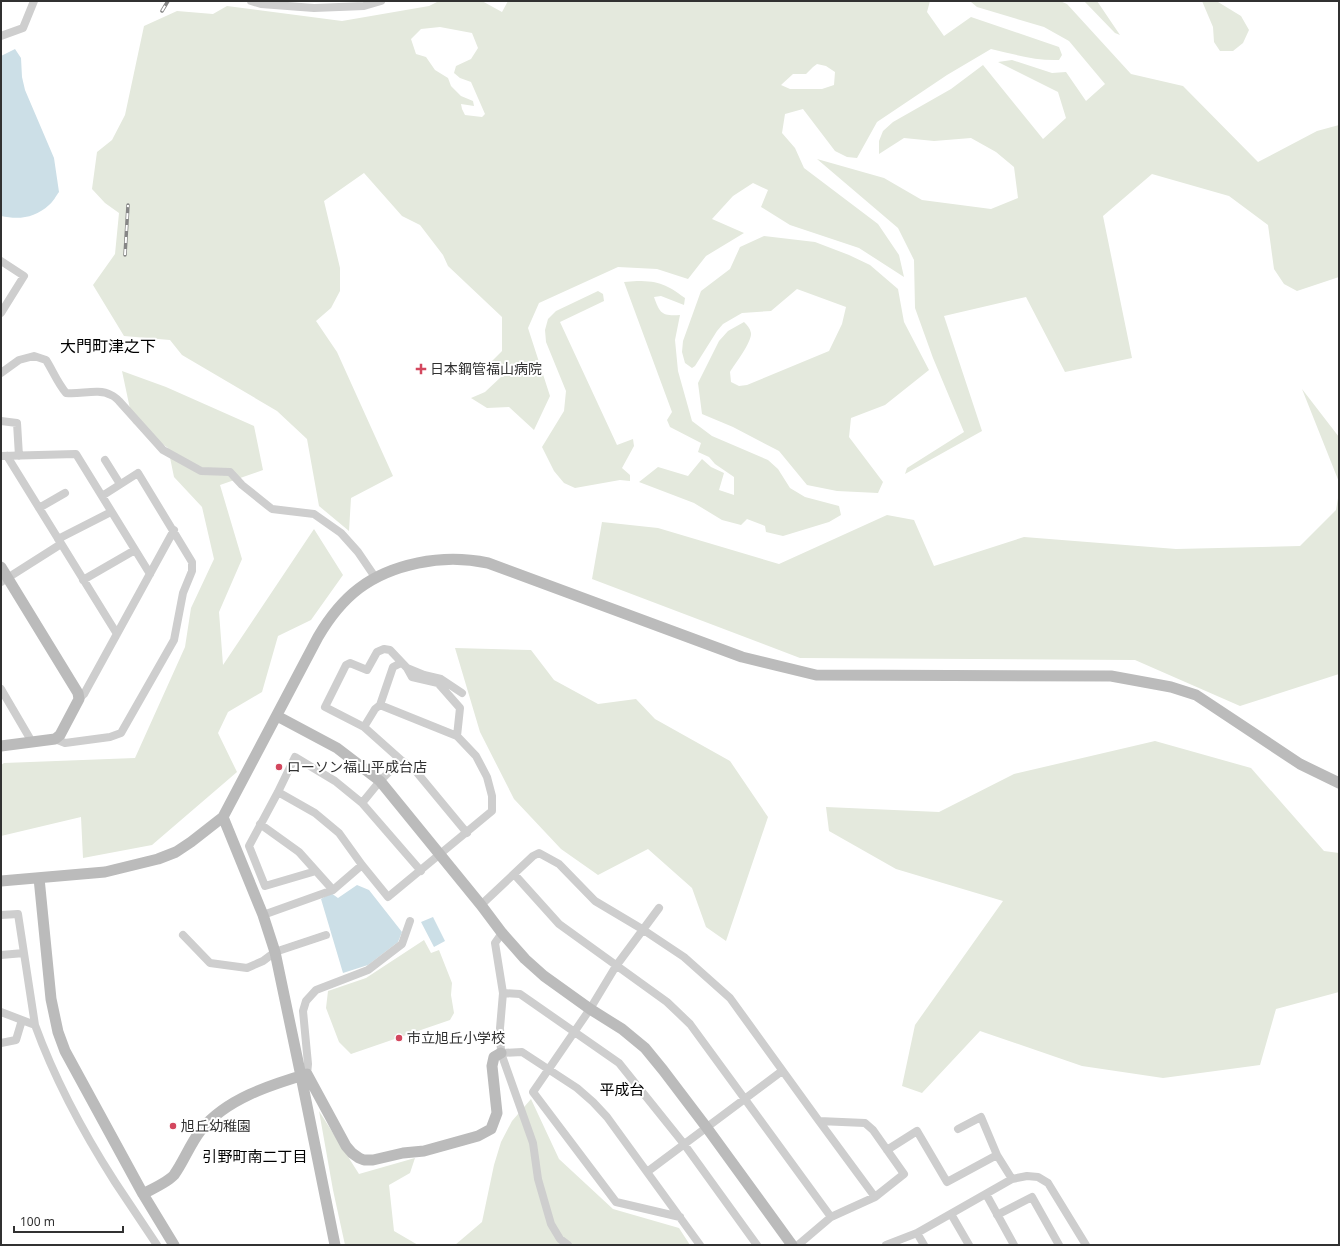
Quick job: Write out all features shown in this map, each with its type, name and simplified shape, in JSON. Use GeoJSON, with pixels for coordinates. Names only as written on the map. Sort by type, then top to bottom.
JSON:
{"type":"FeatureCollection","features":[{"type":"Feature","properties":{"kind":"street"},"geometry":{"type":"LineString","coordinates":[[1,36],[23,28],[34,1]]}},
{"type":"Feature","properties":{"kind":"street"},"geometry":{"type":"LineString","coordinates":[[251,1],[261,4],[314,8],[364,6],[379,1]]}},
{"type":"Feature","properties":{"kind":"street"},"geometry":{"type":"LineString","coordinates":[[1,261],[24,276],[1,313]]}},
{"type":"Feature","properties":{"kind":"street"},"geometry":{"type":"LineString","coordinates":[[1,373],[19,360],[34,356],[46,360],[52,368],[58,383],[66,393],[75,394],[98,392],[111,394],[119,401],[162,450],[201,471],[230,472],[242,485],[272,509],[314,514],[341,532],[358,552],[375,577]]}},
{"type":"Feature","properties":{"kind":"street"},"geometry":{"type":"LineString","coordinates":[[1,421],[17,423],[19,456]]}},
{"type":"Feature","properties":{"kind":"street"},"geometry":{"type":"LineString","coordinates":[[4,456],[76,454],[150,574]]}},
{"type":"Feature","properties":{"kind":"street"},"geometry":{"type":"LineString","coordinates":[[4,456],[117,634]]}},
{"type":"Feature","properties":{"kind":"street"},"geometry":{"type":"LineString","coordinates":[[105,460],[120,484]]}},
{"type":"Feature","properties":{"kind":"street"},"geometry":{"type":"LineString","coordinates":[[1,746],[55,739],[66,743],[110,737],[121,733],[174,640],[182,593],[192,571],[192,562],[174,530],[138,473],[102,496]]}},
{"type":"Feature","properties":{"kind":"street"},"geometry":{"type":"LineString","coordinates":[[38,508],[65,493]]}},
{"type":"Feature","properties":{"kind":"street"},"geometry":{"type":"LineString","coordinates":[[5,580],[59,542],[111,512]]}},
{"type":"Feature","properties":{"kind":"street"},"geometry":{"type":"LineString","coordinates":[[55,739],[60,735],[79,699],[84,694],[174,530]]}},
{"type":"Feature","properties":{"kind":"street"},"geometry":{"type":"LineString","coordinates":[[83,580],[135,550]]}},
{"type":"Feature","properties":{"kind":"street"},"geometry":{"type":"LineString","coordinates":[[1,881],[105,872],[158,859],[176,852],[191,842],[223,817],[326,623],[352,594],[375,577],[393,569],[430,560],[450,558],[470,559],[488,563],[742,657],[816,675],[1111,676],[1171,687],[1196,695],[1300,764],[1339,783]]}},
{"type":"Feature","properties":{"kind":"street"},"geometry":{"type":"LineString","coordinates":[[1,567],[5,580],[78,693],[79,699]]}},
{"type":"Feature","properties":{"kind":"street"},"geometry":{"type":"LineString","coordinates":[[457,736],[460,708],[438,683],[412,676],[390,650],[384,649],[376,652],[367,670],[350,663],[346,665],[325,707],[364,726],[401,760],[414,769],[467,833]]}},
{"type":"Feature","properties":{"kind":"street"},"geometry":{"type":"LineString","coordinates":[[364,726],[375,709],[380,705],[393,667],[404,665],[424,675],[441,679],[462,693]]}},
{"type":"Feature","properties":{"kind":"street"},"geometry":{"type":"LineString","coordinates":[[1,689],[32,742]]}},
{"type":"Feature","properties":{"kind":"street"},"geometry":{"type":"LineString","coordinates":[[278,792],[315,813],[339,833],[362,866],[388,897],[492,811],[492,796],[486,777],[476,756],[457,736],[380,705]]}},
{"type":"Feature","properties":{"kind":"street"},"geometry":{"type":"LineString","coordinates":[[277,716],[337,748],[380,782],[481,905],[502,933],[525,959],[544,976],[590,1009],[622,1029],[645,1048],[707,1128],[792,1245]]}},
{"type":"Feature","properties":{"kind":"street"},"geometry":{"type":"LineString","coordinates":[[316,871],[265,886],[248,846],[278,792],[295,757],[335,781],[362,803],[421,871]]}},
{"type":"Feature","properties":{"kind":"street"},"geometry":{"type":"LineString","coordinates":[[362,803],[401,760]]}},
{"type":"Feature","properties":{"kind":"street"},"geometry":{"type":"LineString","coordinates":[[223,817],[263,915],[275,952],[304,1075],[334,1245]]}},
{"type":"Feature","properties":{"kind":"street"},"geometry":{"type":"LineString","coordinates":[[260,824],[299,852],[333,890]]}},
{"type":"Feature","properties":{"kind":"street"},"geometry":{"type":"LineString","coordinates":[[481,905],[539,853],[559,864],[595,901],[642,929],[684,957],[730,998],[875,1197]]}},
{"type":"Feature","properties":{"kind":"street"},"geometry":{"type":"LineString","coordinates":[[263,915],[333,890],[362,866]]}},
{"type":"Feature","properties":{"kind":"street"},"geometry":{"type":"LineString","coordinates":[[514,874],[559,924],[667,1002],[690,1024],[831,1217]]}},
{"type":"Feature","properties":{"kind":"street"},"geometry":{"type":"LineString","coordinates":[[39,878],[51,999],[58,1032],[66,1050],[143,1194],[174,1245]]}},
{"type":"Feature","properties":{"kind":"street"},"geometry":{"type":"LineString","coordinates":[[659,908],[616,966],[590,1009],[533,1092],[616,1202],[680,1217]]}},
{"type":"Feature","properties":{"kind":"street"},"geometry":{"type":"LineString","coordinates":[[1,915],[18,914],[35,1025],[46,1055],[74,1114],[114,1181],[157,1245]]}},
{"type":"Feature","properties":{"kind":"street"},"geometry":{"type":"LineString","coordinates":[[143,1194],[173,1176],[200,1131],[212,1118],[228,1107],[252,1094],[304,1075],[308,1064],[303,1012],[306,1001],[316,990],[368,970],[402,944],[410,921]]}},
{"type":"Feature","properties":{"kind":"street"},"geometry":{"type":"LineString","coordinates":[[502,933],[495,943],[502,992],[500,1028],[501,1054],[534,1143],[538,1179],[551,1224],[560,1239],[568,1245]]}},
{"type":"Feature","properties":{"kind":"street"},"geometry":{"type":"LineString","coordinates":[[183,935],[210,963],[247,968],[263,962],[275,952],[326,935]]}},
{"type":"Feature","properties":{"kind":"street"},"geometry":{"type":"LineString","coordinates":[[1,955],[24,953]]}},
{"type":"Feature","properties":{"kind":"street"},"geometry":{"type":"LineString","coordinates":[[502,992],[520,994],[619,1062],[684,1144],[757,1245]]}},
{"type":"Feature","properties":{"kind":"street"},"geometry":{"type":"LineString","coordinates":[[1,1012],[35,1025]]}},
{"type":"Feature","properties":{"kind":"street"},"geometry":{"type":"LineString","coordinates":[[1,1043],[16,1040],[22,1020]]}},
{"type":"Feature","properties":{"kind":"street"},"geometry":{"type":"LineString","coordinates":[[304,1075],[346,1146],[359,1158],[364,1160],[373,1160],[403,1153],[424,1151],[478,1136],[491,1129],[497,1114],[492,1066],[494,1057],[501,1054],[522,1052],[577,1088],[607,1117],[700,1245]]}},
{"type":"Feature","properties":{"kind":"street"},"geometry":{"type":"LineString","coordinates":[[647,1172],[782,1071]]}},
{"type":"Feature","properties":{"kind":"street"},"geometry":{"type":"LineString","coordinates":[[958,1129],[981,1117],[997,1155],[1012,1178]]}},
{"type":"Feature","properties":{"kind":"street"},"geometry":{"type":"LineString","coordinates":[[798,1245],[831,1217],[875,1197],[904,1174],[873,1130],[865,1123],[819,1121]]}},
{"type":"Feature","properties":{"kind":"street"},"geometry":{"type":"LineString","coordinates":[[887,1150],[917,1131],[947,1182],[997,1155]]}},
{"type":"Feature","properties":{"kind":"street"},"geometry":{"type":"LineString","coordinates":[[886,1245],[917,1233],[1012,1178],[1027,1176],[1038,1177],[1048,1183],[1086,1245]]}},
{"type":"Feature","properties":{"kind":"street"},"geometry":{"type":"LineString","coordinates":[[986,1194],[1014,1245]]}},
{"type":"Feature","properties":{"kind":"street"},"geometry":{"type":"LineString","coordinates":[[997,1215],[1032,1197],[1059,1245]]}},
{"type":"Feature","properties":{"kind":"street"},"geometry":{"type":"LineString","coordinates":[[951,1214],[969,1245]]}},
{"type":"Feature","properties":{"kind":"street"},"geometry":{"type":"LineString","coordinates":[[917,1233],[924,1245]]}},
{"type":"Feature","properties":{"kind":"shaded area"},"geometry":{"type":"Polygon","coordinates":[[[439,1],[482,1],[502,12],[508,1],[930,1],[927,12],[944,36],[971,17],[1059,47],[1062,55],[1059,60],[1050,60],[1025,57],[991,49],[947,75],[877,122],[857,158],[847,157],[835,151],[803,109],[785,114],[782,133],[795,148],[804,168],[878,224],[899,255],[904,277],[859,248],[790,225],[761,207],[768,190],[753,183],[733,196],[712,219],[744,233],[706,256],[688,279],[657,269],[618,267],[539,303],[528,328],[550,396],[534,430],[509,407],[487,408],[471,398],[485,392],[502,376],[491,362],[502,351],[502,317],[448,266],[443,255],[420,225],[402,216],[364,173],[324,201],[340,268],[340,291],[331,308],[316,321],[337,352],[393,476],[351,498],[349,531],[319,506],[307,439],[277,411],[182,355],[170,340],[124,336],[93,285],[115,254],[119,213],[105,203],[92,189],[97,152],[112,140],[125,115],[144,26],[177,11],[213,14],[227,6],[342,21],[429,6],[439,1]],[[440,27],[421,29],[411,39],[416,54],[426,57],[435,70],[448,78],[451,86],[461,96],[473,101],[474,106],[461,104],[465,115],[482,117],[485,114],[471,82],[460,78],[454,73],[456,66],[471,59],[478,48],[472,33],[440,27]],[[817,64],[806,74],[793,74],[781,85],[790,89],[822,89],[834,85],[835,72],[826,66],[817,64]]]}},
{"type":"Feature","properties":{"kind":"shaded area"},"geometry":{"type":"Polygon","coordinates":[[[1060,1],[1067,4],[1131,74],[1183,86],[1258,162],[1317,131],[1339,125],[1339,277],[1297,291],[1284,284],[1274,269],[1268,225],[1229,196],[1152,174],[1103,216],[1132,358],[1065,372],[1026,297],[944,316],[982,431],[905,474],[907,468],[964,432],[933,358],[915,308],[914,260],[898,228],[817,159],[884,178],[922,200],[991,209],[1018,198],[1014,167],[996,152],[971,138],[934,141],[904,138],[879,154],[879,141],[883,131],[893,122],[951,89],[983,65],[1043,139],[1066,118],[1058,92],[998,62],[1012,60],[1052,73],[1066,72],[1086,101],[1105,84],[1069,41],[1044,27],[977,7],[971,2],[1060,1]]]}},
{"type":"Feature","properties":{"kind":"shaded area"},"geometry":{"type":"Polygon","coordinates":[[[1084,1],[1097,1],[1120,35],[1115,33],[1084,1]]]}},
{"type":"Feature","properties":{"kind":"shaded area"},"geometry":{"type":"Polygon","coordinates":[[[1202,1],[1218,1],[1241,16],[1249,30],[1243,43],[1233,51],[1220,51],[1214,42],[1213,27],[1202,1]]]}},
{"type":"Feature","properties":{"kind":"shaded area"},"geometry":{"type":"Polygon","coordinates":[[[15,49],[21,58],[22,77],[25,90],[54,158],[59,192],[50,204],[38,213],[20,218],[1,216],[1,56],[15,49]]]}},
{"type":"Feature","properties":{"kind":"shaded area"},"geometry":{"type":"Polygon","coordinates":[[[764,236],[815,242],[849,255],[870,265],[898,289],[904,322],[929,370],[885,405],[851,418],[849,437],[883,482],[878,493],[837,491],[807,485],[779,451],[733,427],[702,414],[698,383],[719,341],[728,331],[744,322],[751,333],[749,342],[730,372],[731,382],[739,386],[747,385],[829,351],[842,324],[846,307],[797,289],[771,311],[742,313],[723,324],[695,366],[692,368],[685,363],[682,352],[683,341],[701,291],[730,269],[740,247],[764,236]]]}},
{"type":"Feature","properties":{"kind":"shaded area"},"geometry":{"type":"Polygon","coordinates":[[[637,281],[658,283],[685,298],[684,305],[661,296],[654,297],[662,313],[669,315],[680,315],[675,340],[678,371],[692,421],[712,436],[768,460],[778,469],[790,488],[805,497],[839,506],[841,515],[829,522],[783,536],[766,532],[765,526],[747,519],[741,525],[722,520],[694,503],[639,482],[658,467],[688,476],[702,459],[711,467],[724,473],[719,490],[734,495],[734,477],[715,464],[709,457],[698,452],[701,443],[670,427],[667,420],[672,412],[624,282],[637,281]]]}},
{"type":"Feature","properties":{"kind":"shaded area"},"geometry":{"type":"Polygon","coordinates":[[[598,291],[603,294],[604,301],[560,322],[617,445],[633,439],[634,446],[622,468],[630,475],[630,481],[620,480],[575,488],[564,483],[554,471],[542,447],[564,411],[566,391],[546,342],[545,330],[548,319],[556,311],[598,291]]]}},
{"type":"Feature","properties":{"kind":"shaded area"},"geometry":{"type":"Polygon","coordinates":[[[122,371],[166,387],[254,426],[263,470],[220,485],[242,559],[219,612],[223,665],[314,529],[343,575],[311,620],[278,636],[262,692],[228,712],[218,733],[237,772],[152,845],[83,858],[81,817],[1,836],[1,765],[4,763],[135,758],[185,647],[191,608],[214,559],[202,507],[174,477],[168,448],[133,423],[122,371]]]}},
{"type":"Feature","properties":{"kind":"shaded area"},"geometry":{"type":"Polygon","coordinates":[[[1302,389],[1339,437],[1339,482],[1302,389]]]}},
{"type":"Feature","properties":{"kind":"shaded area"},"geometry":{"type":"Polygon","coordinates":[[[1339,492],[1339,674],[1240,706],[1135,660],[800,658],[592,579],[602,522],[658,528],[779,564],[887,515],[914,520],[934,566],[1024,537],[1176,549],[1300,546],[1336,510],[1339,492]]]}},
{"type":"Feature","properties":{"kind":"shaded area"},"geometry":{"type":"Polygon","coordinates":[[[455,648],[531,650],[554,680],[598,704],[636,699],[655,719],[730,761],[768,817],[726,941],[706,927],[692,888],[648,849],[598,875],[561,849],[514,799],[480,732],[455,648]]]}},
{"type":"Feature","properties":{"kind":"shaded area"},"geometry":{"type":"Polygon","coordinates":[[[1155,741],[1251,768],[1324,851],[1339,853],[1339,992],[1276,1009],[1260,1065],[1163,1078],[1082,1066],[980,1031],[922,1093],[902,1086],[915,1025],[1003,901],[896,869],[829,831],[826,807],[939,812],[1014,774],[1155,741]]]}},
{"type":"Feature","properties":{"kind":"shaded area"},"geometry":{"type":"Polygon","coordinates":[[[357,885],[369,890],[402,932],[398,942],[368,965],[343,973],[321,899],[331,893],[338,898],[357,885]]]}},
{"type":"Feature","properties":{"kind":"shaded area"},"geometry":{"type":"Polygon","coordinates":[[[433,917],[445,941],[434,947],[421,922],[433,917]]]}},
{"type":"Feature","properties":{"kind":"shaded area"},"geometry":{"type":"Polygon","coordinates":[[[424,940],[431,953],[439,950],[452,983],[451,995],[454,1013],[450,1020],[351,1054],[339,1042],[326,1008],[328,991],[366,978],[424,940]]]}},
{"type":"Feature","properties":{"kind":"shaded area"},"geometry":{"type":"Polygon","coordinates":[[[531,1099],[559,1159],[613,1209],[679,1228],[690,1245],[455,1245],[482,1222],[494,1165],[501,1142],[512,1121],[531,1099]]]}},
{"type":"Feature","properties":{"kind":"shaded area"},"geometry":{"type":"Polygon","coordinates":[[[319,1111],[359,1174],[415,1158],[410,1173],[389,1185],[394,1231],[418,1245],[345,1245],[333,1190],[319,1111]]]}},
{"type":"Feature","properties":{"kind":"railway"},"geometry":{"type":"LineString","coordinates":[[162,11],[168,1]]}},
{"type":"Feature","properties":{"kind":"railway"},"geometry":{"type":"LineString","coordinates":[[125,255],[128,205]]}},
{"type":"Feature","properties":{"kind":"place","name":"日本鋼管福山病院"},"geometry":{"type":"Point","coordinates":[421,369]}},
{"type":"Feature","properties":{"kind":"place","name":"ローソン福山平成台店"},"geometry":{"type":"Point","coordinates":[279,767]}},
{"type":"Feature","properties":{"kind":"place","name":"市立旭丘小学校"},"geometry":{"type":"Point","coordinates":[399,1038]}},
{"type":"Feature","properties":{"kind":"place","name":"旭丘幼稚園"},"geometry":{"type":"Point","coordinates":[173,1126]}},
{"type":"Feature","properties":{"kind":"district","name":"大門町津之下"},"geometry":{"type":"Point","coordinates":[108,346]}},
{"type":"Feature","properties":{"kind":"district","name":"平成台"},"geometry":{"type":"Point","coordinates":[622,1090]}},
{"type":"Feature","properties":{"kind":"district","name":"引野町南二丁目"},"geometry":{"type":"Point","coordinates":[255,1157]}}]}
